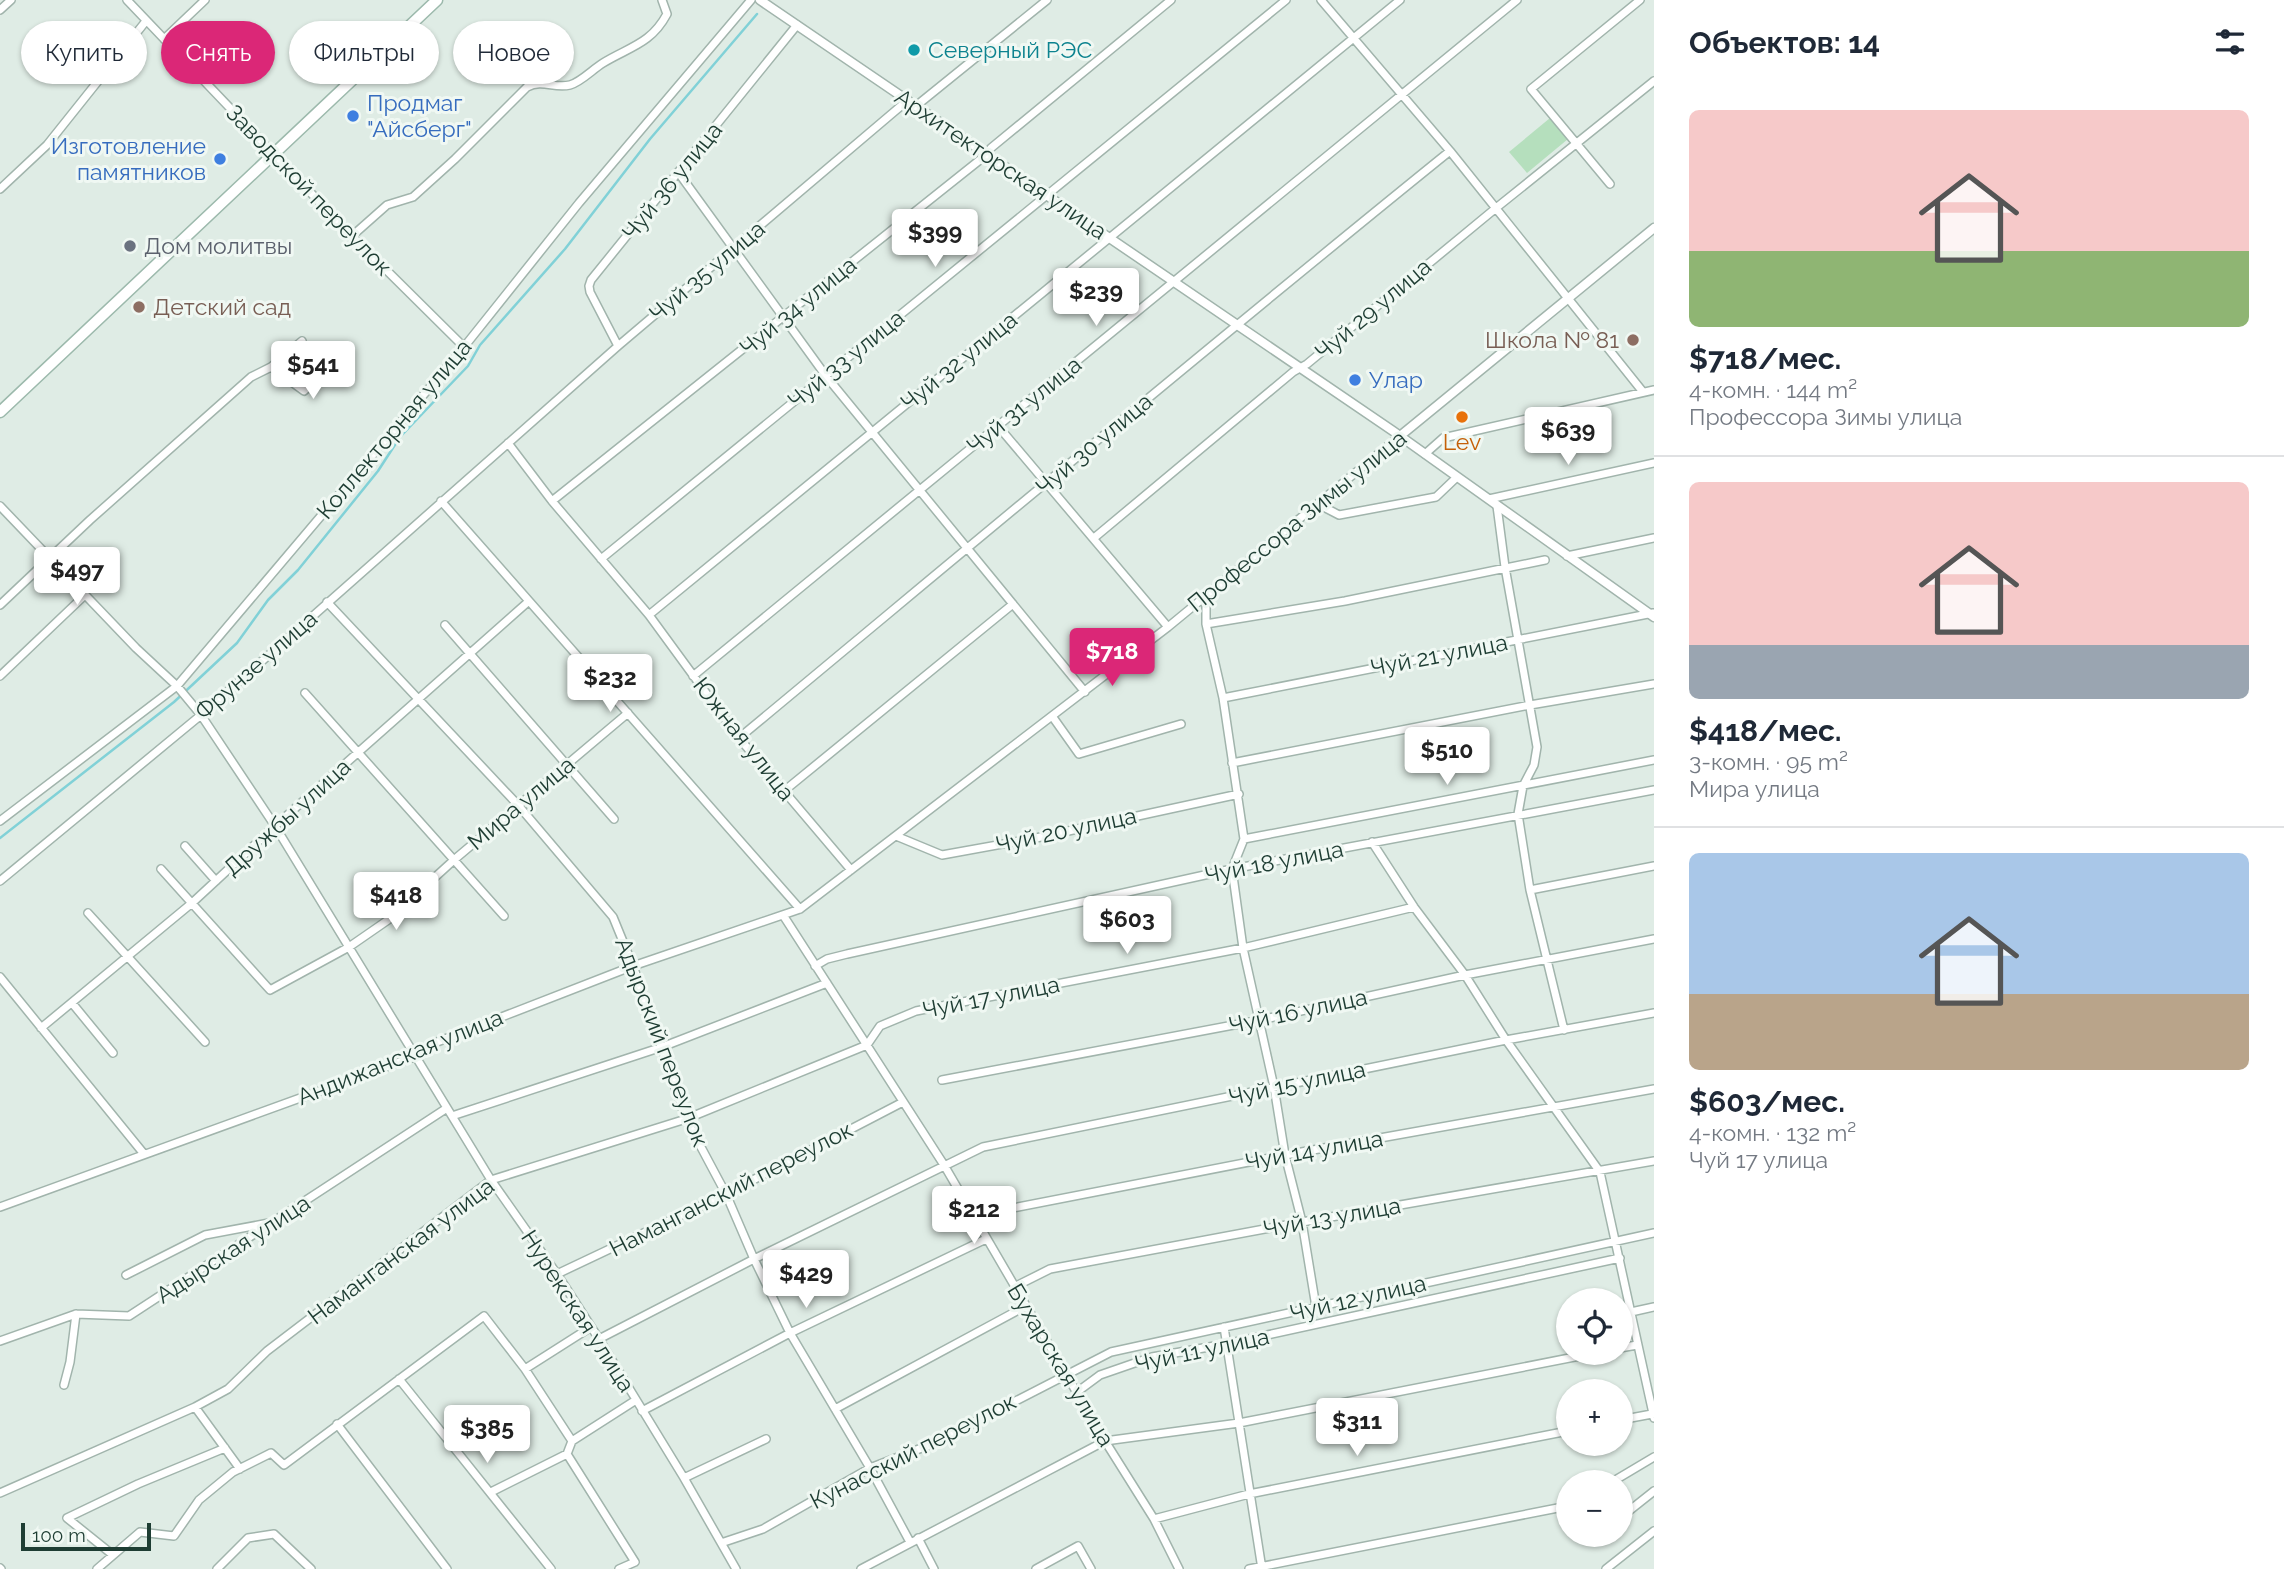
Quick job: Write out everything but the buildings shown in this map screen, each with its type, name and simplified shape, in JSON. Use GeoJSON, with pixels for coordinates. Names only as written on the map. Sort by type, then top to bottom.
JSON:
{"type":"FeatureCollection","features":[{"type":"Feature","properties":{"kind":"main road"},"geometry":{"type":"LineString","coordinates":[[0,412],[437,0]]}},
{"type":"Feature","properties":{"kind":"street"},"geometry":{"type":"LineString","coordinates":[[0,10],[11,0]]}},
{"type":"Feature","properties":{"kind":"street","name":"Заводской переулок"},"geometry":{"type":"LineString","coordinates":[[128,0],[146,21]]}},
{"type":"Feature","properties":{"kind":"street"},"geometry":{"type":"LineString","coordinates":[[183,21],[205,0]]}},
{"type":"Feature","properties":{"kind":"street"},"geometry":{"type":"LineString","coordinates":[[352,236],[387,205],[413,197],[527,87],[536,82],[571,85],[605,62],[638,46],[660,27],[667,14],[662,0]]}},
{"type":"Feature","properties":{"kind":"street","name":"Коллекторная улица"},"geometry":{"type":"LineString","coordinates":[[0,821],[177,686],[464,347],[579,203],[751,0]]}},
{"type":"Feature","properties":{"kind":"street","name":"Архитекторская улица"},"geometry":{"type":"LineString","coordinates":[[760,0],[1400,436],[1652,615]]}},
{"type":"Feature","properties":{"kind":"street"},"geometry":{"type":"LineString","coordinates":[[916,106],[1047,0]]}},
{"type":"Feature","properties":{"kind":"street","name":"Чуй 34 улица"},"geometry":{"type":"LineString","coordinates":[[552,501],[785,317],[1171,0]]}},
{"type":"Feature","properties":{"kind":"street","name":"Чуй 33 улица"},"geometry":{"type":"LineString","coordinates":[[601,559],[1286,0]]}},
{"type":"Feature","properties":{"kind":"street"},"geometry":{"type":"LineString","coordinates":[[1321,0],[1450,150],[1643,392]]}},
{"type":"Feature","properties":{"kind":"street","name":"Чуй 32 улица"},"geometry":{"type":"LineString","coordinates":[[649,615],[1400,0]]}},
{"type":"Feature","properties":{"kind":"street","name":"Чуй 31 улица"},"geometry":{"type":"LineString","coordinates":[[694,676],[1517,0]]}},
{"type":"Feature","properties":{"kind":"street"},"geometry":{"type":"LineString","coordinates":[[1610,184],[1531,89],[1640,0]]}},
{"type":"Feature","properties":{"kind":"street","name":"Заводской переулок"},"geometry":{"type":"LineString","coordinates":[[147,22],[161,37]]}},
{"type":"Feature","properties":{"kind":"street","name":"Чуй 36 улица"},"geometry":{"type":"LineString","coordinates":[[618,346],[589,286],[797,25]]}},
{"type":"Feature","properties":{"kind":"street","name":"Чуй 29 улица"},"geometry":{"type":"LineString","coordinates":[[1094,538],[1654,81]]}},
{"type":"Feature","properties":{"kind":"street"},"geometry":{"type":"LineString","coordinates":[[0,189],[47,145],[96,84]]}},
{"type":"Feature","properties":{"kind":"street","name":"Заводской переулок"},"geometry":{"type":"LineString","coordinates":[[206,84],[352,236],[464,347]]}},
{"type":"Feature","properties":{"kind":"street","name":"Чуй 35 улица"},"geometry":{"type":"LineString","coordinates":[[508,443],[908,100]]}},
{"type":"Feature","properties":{"kind":"street","name":"Чуй 30 улица"},"geometry":{"type":"LineString","coordinates":[[739,738],[1236,324],[1450,150]]}},
{"type":"Feature","properties":{"kind":"street"},"geometry":{"type":"LineString","coordinates":[[678,172],[736,248],[826,376],[1084,692]]}},
{"type":"Feature","properties":{"kind":"street","name":"Профессора Зимы улица"},"geometry":{"type":"LineString","coordinates":[[800,909],[1206,597],[1654,228]]}},
{"type":"Feature","properties":{"kind":"street"},"geometry":{"type":"LineString","coordinates":[[0,605],[90,520],[251,377],[271,367],[302,341]]}},
{"type":"Feature","properties":{"kind":"street"},"geometry":{"type":"LineString","coordinates":[[271,367],[304,391],[348,350]]}},
{"type":"Feature","properties":{"kind":"street"},"geometry":{"type":"LineString","coordinates":[[1425,454],[1443,438],[1654,390]]}},
{"type":"Feature","properties":{"kind":"street"},"geometry":{"type":"LineString","coordinates":[[998,426],[1168,627]]}},
{"type":"Feature","properties":{"kind":"street","name":"Южная улица"},"geometry":{"type":"LineString","coordinates":[[508,443],[552,501],[649,615],[739,738],[851,870]]}},
{"type":"Feature","properties":{"kind":"street","name":"Фрунзе улица"},"geometry":{"type":"LineString","coordinates":[[0,881],[201,715],[508,443]]}},
{"type":"Feature","properties":{"kind":"street"},"geometry":{"type":"LineString","coordinates":[[1489,499],[1654,463]]}},
{"type":"Feature","properties":{"kind":"street"},"geometry":{"type":"LineString","coordinates":[[1318,504],[1339,515],[1436,497],[1457,477]]}},
{"type":"Feature","properties":{"kind":"street"},"geometry":{"type":"LineString","coordinates":[[442,501],[800,909]]}},
{"type":"Feature","properties":{"kind":"street","name":"Нурекская улица"},"geometry":{"type":"LineString","coordinates":[[0,506],[136,648],[177,686],[201,715],[275,826],[491,1180],[599,1339],[736,1569]]}},
{"type":"Feature","properties":{"kind":"street"},"geometry":{"type":"LineString","coordinates":[[1497,506],[1537,747],[1534,765],[1523,786],[1518,814],[1530,890],[1564,1030]]}},
{"type":"Feature","properties":{"kind":"street"},"geometry":{"type":"LineString","coordinates":[[1567,556],[1654,538]]}},
{"type":"Feature","properties":{"kind":"street"},"geometry":{"type":"LineString","coordinates":[[1206,624],[1345,601],[1545,560]]}},
{"type":"Feature","properties":{"kind":"street"},"geometry":{"type":"LineString","coordinates":[[0,676],[85,595]]}},
{"type":"Feature","properties":{"kind":"street"},"geometry":{"type":"LineString","coordinates":[[1206,597],[1206,624],[1223,698],[1244,839],[1231,869],[1243,948],[1274,1087],[1285,1155],[1302,1222],[1316,1307]]}},
{"type":"Feature","properties":{"kind":"street","name":"Дружбы улица"},"geometry":{"type":"LineString","coordinates":[[41,1028],[192,903],[529,601]]}},
{"type":"Feature","properties":{"kind":"street","name":"Адырский переулок"},"geometry":{"type":"LineString","coordinates":[[327,602],[518,805],[612,917],[633,966],[687,1119],[726,1194],[790,1333],[870,1468],[910,1542]]}},
{"type":"Feature","properties":{"kind":"street"},"geometry":{"type":"LineString","coordinates":[[784,791],[1013,604]]}},
{"type":"Feature","properties":{"kind":"street","name":"Чуй 21 улица"},"geometry":{"type":"LineString","coordinates":[[1223,698],[1652,615]]}},
{"type":"Feature","properties":{"kind":"street"},"geometry":{"type":"LineString","coordinates":[[445,625],[614,819]]}},
{"type":"Feature","properties":{"kind":"street"},"geometry":{"type":"LineString","coordinates":[[1232,763],[1530,705],[1654,684]]}},
{"type":"Feature","properties":{"kind":"street"},"geometry":{"type":"LineString","coordinates":[[305,693],[504,916]]}},
{"type":"Feature","properties":{"kind":"street","name":"Мира улица"},"geometry":{"type":"LineString","coordinates":[[161,869],[270,990],[349,947],[388,920],[455,859],[628,713]]}},
{"type":"Feature","properties":{"kind":"street"},"geometry":{"type":"LineString","coordinates":[[1052,716],[1079,754],[1181,724]]}},
{"type":"Feature","properties":{"kind":"street"},"geometry":{"type":"LineString","coordinates":[[1244,839],[1654,760]]}},
{"type":"Feature","properties":{"kind":"street","name":"Чуй 18 улица"},"geometry":{"type":"LineString","coordinates":[[816,966],[827,959],[847,954],[1231,869],[1654,790]]}},
{"type":"Feature","properties":{"kind":"street","name":"Чуй 20 улица"},"geometry":{"type":"LineString","coordinates":[[896,836],[942,855],[1036,838],[1239,794]]}},
{"type":"Feature","properties":{"kind":"street"},"geometry":{"type":"LineString","coordinates":[[1372,842],[1414,907],[1465,975],[1506,1040],[1600,1172],[1626,1288]]}},
{"type":"Feature","properties":{"kind":"street"},"geometry":{"type":"LineString","coordinates":[[185,846],[216,881]]}},
{"type":"Feature","properties":{"kind":"street"},"geometry":{"type":"LineString","coordinates":[[1530,890],[1654,866]]}},
{"type":"Feature","properties":{"kind":"street","name":"Чуй 17 улица"},"geometry":{"type":"LineString","coordinates":[[867,1045],[880,1026],[916,1011],[1243,948],[1414,907]]}},
{"type":"Feature","properties":{"kind":"street","name":"Андижанская улица"},"geometry":{"type":"LineString","coordinates":[[0,1207],[416,1056],[432,1044],[633,966],[800,909]]}},
{"type":"Feature","properties":{"kind":"street"},"geometry":{"type":"LineString","coordinates":[[88,913],[205,1042]]}},
{"type":"Feature","properties":{"kind":"street","name":"Бухарская улица"},"geometry":{"type":"LineString","coordinates":[[783,915],[944,1165],[1105,1441],[1154,1519],[1179,1569]]}},
{"type":"Feature","properties":{"kind":"street","name":"Чуй 16 улица"},"geometry":{"type":"LineString","coordinates":[[942,1080],[1260,1020],[1465,975],[1654,939]]}},
{"type":"Feature","properties":{"kind":"street"},"geometry":{"type":"LineString","coordinates":[[0,977],[144,1154]]}},
{"type":"Feature","properties":{"kind":"street"},"geometry":{"type":"LineString","coordinates":[[452,1116],[662,1047],[827,983]]}},
{"type":"Feature","properties":{"kind":"street"},"geometry":{"type":"LineString","coordinates":[[72,1003],[113,1054]]}},
{"type":"Feature","properties":{"kind":"street","name":"Чуй 15 улица"},"geometry":{"type":"LineString","coordinates":[[599,1339],[754,1259],[983,1147],[1506,1040],[1654,1013]]}},
{"type":"Feature","properties":{"kind":"street","name":"Наманганская улица"},"geometry":{"type":"LineString","coordinates":[[0,1493],[195,1407],[228,1389],[267,1351],[491,1180],[687,1119],[867,1045]]}},
{"type":"Feature","properties":{"kind":"street","name":"Чуй 14 улица"},"geometry":{"type":"LineString","coordinates":[[977,1223],[1013,1208],[1654,1088]]}},
{"type":"Feature","properties":{"kind":"street","name":"Наманганский переулок"},"geometry":{"type":"LineString","coordinates":[[557,1274],[726,1194],[903,1102]]}},
{"type":"Feature","properties":{"kind":"street","name":"Адырская улица"},"geometry":{"type":"LineString","coordinates":[[0,1341],[76,1314],[129,1316],[447,1108]]}},
{"type":"Feature","properties":{"kind":"street","name":"Чуй 13 улица"},"geometry":{"type":"LineString","coordinates":[[1014,1287],[1050,1269],[1654,1161]]}},
{"type":"Feature","properties":{"kind":"street"},"geometry":{"type":"LineString","coordinates":[[126,1275],[205,1235],[274,1222]]}},
{"type":"Feature","properties":{"kind":"street","name":"Чуй 12 улица"},"geometry":{"type":"LineString","coordinates":[[1066,1373],[1111,1352],[1654,1233]]}},
{"type":"Feature","properties":{"kind":"street"},"geometry":{"type":"LineString","coordinates":[[642,1411],[790,1333],[986,1239]]}},
{"type":"Feature","properties":{"kind":"street","name":"Чуй 11 улица"},"geometry":{"type":"LineString","coordinates":[[1077,1392],[1100,1375],[1152,1357],[1226,1344],[1620,1258]]}},
{"type":"Feature","properties":{"kind":"street"},"geometry":{"type":"LineString","coordinates":[[835,1409],[1026,1306]]}},
{"type":"Feature","properties":{"kind":"street"},"geometry":{"type":"LineString","coordinates":[[1633,1312],[1654,1307]]}},
{"type":"Feature","properties":{"kind":"street"},"geometry":{"type":"LineString","coordinates":[[64,1385],[76,1314]]}},
{"type":"Feature","properties":{"kind":"street"},"geometry":{"type":"LineString","coordinates":[[97,1569],[140,1532],[174,1536],[199,1500],[240,1469],[271,1453],[284,1465],[484,1316],[525,1369],[572,1441]]}},
{"type":"Feature","properties":{"kind":"street"},"geometry":{"type":"LineString","coordinates":[[1633,1323],[1653,1416],[1633,1418]]}},
{"type":"Feature","properties":{"kind":"street"},"geometry":{"type":"LineString","coordinates":[[525,1369],[591,1327]]}},
{"type":"Feature","properties":{"kind":"street"},"geometry":{"type":"LineString","coordinates":[[1224,1327],[1262,1568]]}},
{"type":"Feature","properties":{"kind":"street"},"geometry":{"type":"LineString","coordinates":[[1633,1346],[1637,1345]]}},
{"type":"Feature","properties":{"kind":"street"},"geometry":{"type":"LineString","coordinates":[[861,1569],[1105,1441],[1239,1423],[1556,1361]]}},
{"type":"Feature","properties":{"kind":"street","name":"Кунасский переулок"},"geometry":{"type":"LineString","coordinates":[[721,1544],[763,1529],[870,1468],[932,1444],[1066,1373]]}},
{"type":"Feature","properties":{"kind":"street"},"geometry":{"type":"LineString","coordinates":[[399,1379],[551,1569]]}},
{"type":"Feature","properties":{"kind":"street"},"geometry":{"type":"LineString","coordinates":[[491,1492],[567,1454],[572,1441],[636,1400]]}},
{"type":"Feature","properties":{"kind":"street"},"geometry":{"type":"LineString","coordinates":[[195,1407],[240,1469]]}},
{"type":"Feature","properties":{"kind":"street"},"geometry":{"type":"LineString","coordinates":[[337,1424],[447,1569]]}},
{"type":"Feature","properties":{"kind":"street"},"geometry":{"type":"LineString","coordinates":[[1154,1519],[1249,1494],[1556,1433]]}},
{"type":"Feature","properties":{"kind":"street"},"geometry":{"type":"LineString","coordinates":[[684,1478],[766,1439]]}},
{"type":"Feature","properties":{"kind":"street"},"geometry":{"type":"LineString","coordinates":[[113,1555],[67,1518],[138,1484],[225,1448]]}},
{"type":"Feature","properties":{"kind":"street"},"geometry":{"type":"LineString","coordinates":[[567,1454],[635,1562],[619,1569]]}},
{"type":"Feature","properties":{"kind":"street"},"geometry":{"type":"LineString","coordinates":[[1632,1470],[1654,1457]]}},
{"type":"Feature","properties":{"kind":"street"},"geometry":{"type":"LineString","coordinates":[[1633,1508],[1654,1491]]}},
{"type":"Feature","properties":{"kind":"street"},"geometry":{"type":"LineString","coordinates":[[1249,1569],[1556,1508]]}},
{"type":"Feature","properties":{"kind":"street"},"geometry":{"type":"LineString","coordinates":[[1606,1569],[1654,1531]]}},
{"type":"Feature","properties":{"kind":"street"},"geometry":{"type":"LineString","coordinates":[[217,1569],[248,1538],[274,1534],[312,1569]]}},
{"type":"Feature","properties":{"kind":"street"},"geometry":{"type":"LineString","coordinates":[[918,1538],[934,1569]]}},
{"type":"Feature","properties":{"kind":"street"},"geometry":{"type":"LineString","coordinates":[[1036,1569],[1078,1546],[1091,1569]]}},
{"type":"Feature","properties":{"kind":"green space"},"geometry":{"type":"Polygon","coordinates":[[[1550,118],[1568,139],[1527,173],[1509,152],[1550,118]]]}},
{"type":"Feature","properties":{"kind":"waterway"},"geometry":{"type":"LineString","coordinates":[[0,838],[174,702],[237,643],[268,600],[298,570],[378,471],[400,437],[468,366],[480,345],[565,249],[650,139],[757,14]]}},
{"type":"Feature","properties":{"kind":"place","name":"Северный РЭС"},"geometry":{"type":"Point","coordinates":[914,50]}},
{"type":"Feature","properties":{"kind":"place","name":"Продмаг \"Айсберг\""},"geometry":{"type":"Point","coordinates":[353,116]}},
{"type":"Feature","properties":{"kind":"place","name":"Изготовление памятников"},"geometry":{"type":"Point","coordinates":[220,159]}},
{"type":"Feature","properties":{"kind":"place","name":"Дом молитвы"},"geometry":{"type":"Point","coordinates":[130,246]}},
{"type":"Feature","properties":{"kind":"place","name":"Детский сад"},"geometry":{"type":"Point","coordinates":[139,307]}},
{"type":"Feature","properties":{"kind":"place","name":"Школа № 81"},"geometry":{"type":"Point","coordinates":[1633,340]}},
{"type":"Feature","properties":{"kind":"place","name":"Улар"},"geometry":{"type":"Point","coordinates":[1355,380]}},
{"type":"Feature","properties":{"kind":"place","name":"Lev"},"geometry":{"type":"Point","coordinates":[1462,417]}}]}
